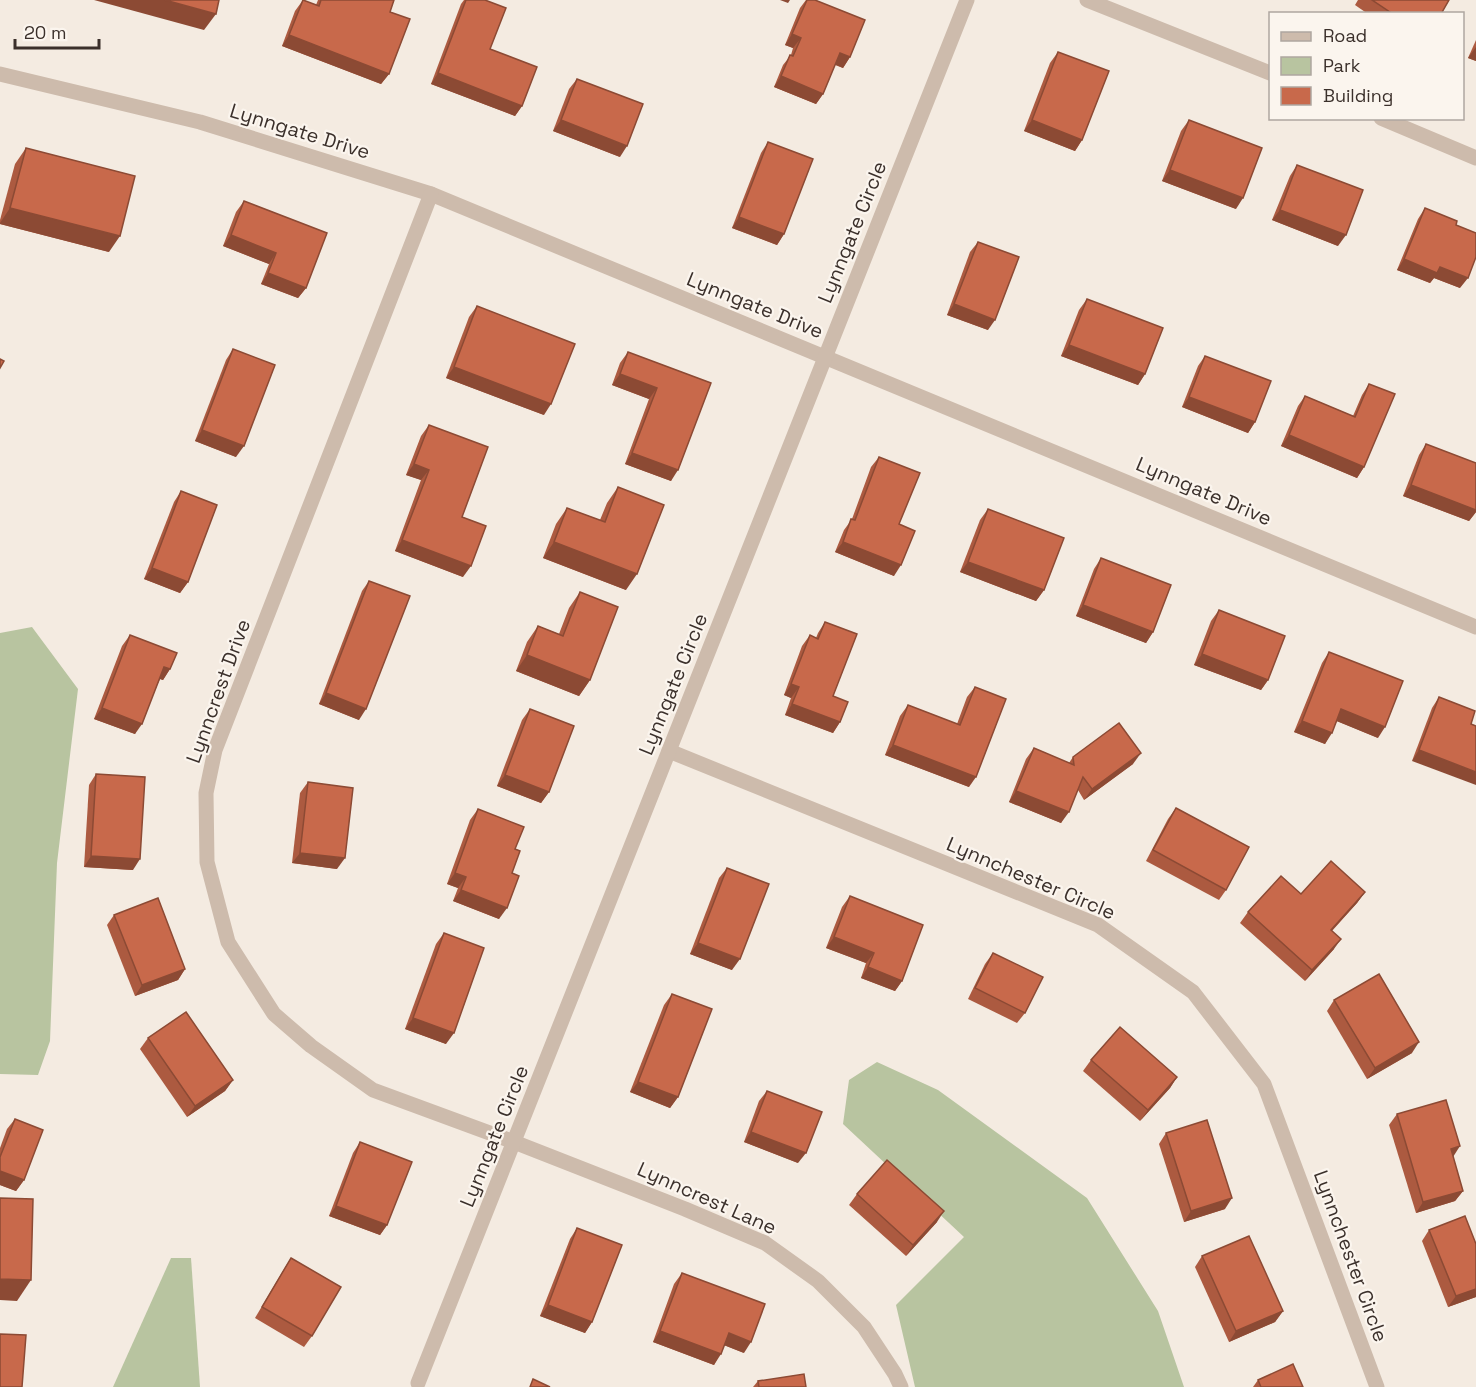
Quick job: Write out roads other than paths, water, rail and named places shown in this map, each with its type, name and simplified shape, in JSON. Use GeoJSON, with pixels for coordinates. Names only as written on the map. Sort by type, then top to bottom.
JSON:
{"type":"FeatureCollection","features":[{"type":"Feature","properties":{"kind":"street","name":"Lynngate Circle"},"geometry":{"type":"LineString","coordinates":[[418,1383],[967,0]]}},
{"type":"Feature","properties":{"kind":"street"},"geometry":{"type":"LineString","coordinates":[[1088,0],[1269,74]]}},
{"type":"Feature","properties":{"kind":"street","name":"Lynngate Drive"},"geometry":{"type":"LineString","coordinates":[[0,74],[200,122],[431,194],[1476,627]]}},
{"type":"Feature","properties":{"kind":"street"},"geometry":{"type":"LineString","coordinates":[[1385,120],[1476,158]]}},
{"type":"Feature","properties":{"kind":"street","name":"Lynncrest Drive"},"geometry":{"type":"LineString","coordinates":[[431,194],[215,750],[206,793],[207,862],[228,942],[274,1014],[311,1046],[373,1090],[514,1142]]}},
{"type":"Feature","properties":{"kind":"street","name":"Lynnchester Circle"},"geometry":{"type":"LineString","coordinates":[[669,751],[1098,925],[1193,992],[1264,1084],[1377,1387]]}},
{"type":"Feature","properties":{"kind":"street","name":"Lynncrest Lane"},"geometry":{"type":"LineString","coordinates":[[514,1142],[765,1243],[818,1281],[864,1327],[901,1387]]}}]}
